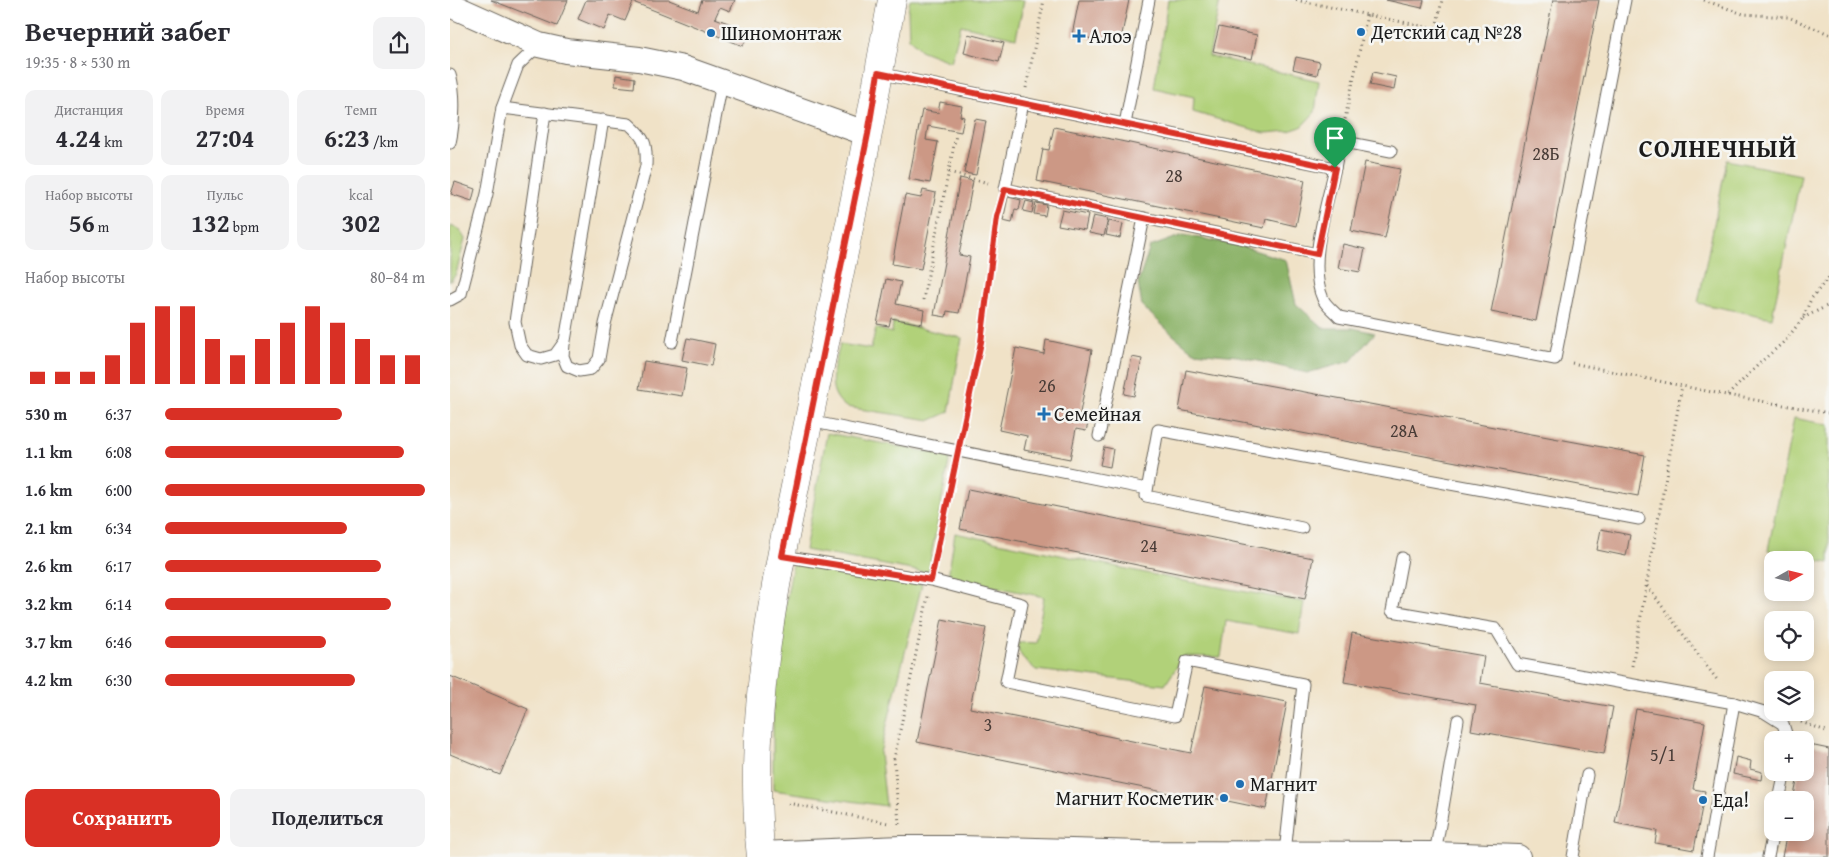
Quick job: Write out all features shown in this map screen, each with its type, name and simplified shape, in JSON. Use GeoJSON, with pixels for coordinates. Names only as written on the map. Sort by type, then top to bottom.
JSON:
{"type":"FeatureCollection","features":[{"type":"Feature","properties":{"kind":"main road"},"geometry":{"type":"LineString","coordinates":[[761,856],[757,797],[758,724],[764,663],[782,556],[868,134],[892,0]]}},
{"type":"Feature","properties":{"kind":"street"},"geometry":{"type":"LineString","coordinates":[[450,5],[539,45],[566,51],[639,59],[683,68],[868,134]]}},
{"type":"Feature","properties":{"kind":"street"},"geometry":{"type":"LineString","coordinates":[[761,856],[900,836],[1216,855],[1285,853],[1434,854],[1518,857]]}},
{"type":"Feature","properties":{"kind":"lane"},"geometry":{"type":"LineString","coordinates":[[1125,124],[1149,0]]}},
{"type":"Feature","properties":{"kind":"lane"},"geometry":{"type":"LineString","coordinates":[[1391,151],[1340,141],[1317,254],[1317,278],[1324,301],[1339,317],[1554,359],[1625,0]]}},
{"type":"Feature","properties":{"kind":"lane"},"geometry":{"type":"LineString","coordinates":[[450,300],[461,294],[488,194],[502,108],[518,65],[539,45]]}},
{"type":"Feature","properties":{"kind":"lane"},"geometry":{"type":"LineString","coordinates":[[878,73],[1335,168]]}},
{"type":"Feature","properties":{"kind":"lane"},"geometry":{"type":"LineString","coordinates":[[450,75],[453,83],[453,130],[450,143]]}},
{"type":"Feature","properties":{"kind":"lane"},"geometry":{"type":"LineString","coordinates":[[672,342],[722,83]]}},
{"type":"Feature","properties":{"kind":"lane"},"geometry":{"type":"LineString","coordinates":[[1023,103],[1005,189],[1317,254]]}},
{"type":"Feature","properties":{"kind":"lane"},"geometry":{"type":"LineString","coordinates":[[502,108],[603,120],[629,124],[640,134],[647,147],[646,166],[605,324],[599,358],[591,368],[579,371],[567,366],[563,356],[564,342],[603,120]]}},
{"type":"Feature","properties":{"kind":"lane"},"geometry":{"type":"LineString","coordinates":[[545,113],[515,322],[520,345],[527,354],[542,359],[555,355],[564,342]]}},
{"type":"Feature","properties":{"kind":"lane"},"geometry":{"type":"LineString","coordinates":[[1099,436],[1144,218]]}},
{"type":"Feature","properties":{"kind":"lane"},"geometry":{"type":"LineString","coordinates":[[809,421],[1147,489]]}},
{"type":"Feature","properties":{"kind":"lane"},"geometry":{"type":"LineString","coordinates":[[1302,528],[1146,496],[1158,430],[1639,519]]}},
{"type":"Feature","properties":{"kind":"lane"},"geometry":{"type":"LineString","coordinates":[[782,556],[931,580],[1022,604],[1006,682],[1176,716],[1187,660],[1303,684],[1285,853]]}},
{"type":"Feature","properties":{"kind":"lane"},"geometry":{"type":"LineString","coordinates":[[1402,558],[1392,611],[1496,629],[1518,664],[1734,703],[1764,712],[1783,724],[1785,731]]}},
{"type":"Feature","properties":{"kind":"lane"},"geometry":{"type":"LineString","coordinates":[[1707,857],[1734,703]]}},
{"type":"Feature","properties":{"kind":"lane"},"geometry":{"type":"LineString","coordinates":[[1434,854],[1458,720]]}},
{"type":"Feature","properties":{"kind":"lane"},"geometry":{"type":"LineString","coordinates":[[1573,857],[1587,775]]}},
{"type":"Feature","properties":{"kind":"lane"},"geometry":{"type":"LineString","coordinates":[[1768,857],[1771,841]]}},
{"type":"Feature","properties":{"kind":"path"},"geometry":{"type":"LineString","coordinates":[[1023,103],[1044,0]]}},
{"type":"Feature","properties":{"kind":"path"},"geometry":{"type":"LineString","coordinates":[[1296,0],[1436,29],[1442,0]]}},
{"type":"Feature","properties":{"kind":"path"},"geometry":{"type":"LineString","coordinates":[[1704,0],[1743,14],[1788,17],[1829,34]]}},
{"type":"Feature","properties":{"kind":"path"},"geometry":{"type":"LineString","coordinates":[[1340,141],[1367,15]]}},
{"type":"Feature","properties":{"kind":"path"},"geometry":{"type":"LineString","coordinates":[[923,300],[956,135]]}},
{"type":"Feature","properties":{"kind":"path"},"geometry":{"type":"LineString","coordinates":[[788,803],[900,836],[894,759],[981,342],[997,217],[1005,189],[949,172]]}},
{"type":"Feature","properties":{"kind":"path"},"geometry":{"type":"LineString","coordinates":[[1728,395],[1785,341],[1803,318],[1811,299],[1829,277]]}},
{"type":"Feature","properties":{"kind":"path"},"geometry":{"type":"LineString","coordinates":[[1803,318],[1829,305]]}},
{"type":"Feature","properties":{"kind":"path"},"geometry":{"type":"LineString","coordinates":[[1554,359],[1829,414]]}},
{"type":"Feature","properties":{"kind":"path"},"geometry":{"type":"LineString","coordinates":[[1629,684],[1682,386]]}},
{"type":"Feature","properties":{"kind":"path"},"geometry":{"type":"LineString","coordinates":[[1647,586],[1734,703]]}},
{"type":"Feature","properties":{"kind":"green space"},"geometry":{"type":"Polygon","coordinates":[[[910,0],[1024,0],[1016,38],[961,25],[951,62],[920,50],[909,38],[908,11],[910,0]]]}},
{"type":"Feature","properties":{"kind":"green space"},"geometry":{"type":"Polygon","coordinates":[[[1168,0],[1220,0],[1209,56],[1319,81],[1315,112],[1301,127],[1289,131],[1265,133],[1193,112],[1194,97],[1154,88],[1168,0]]]}},
{"type":"Feature","properties":{"kind":"green space"},"geometry":{"type":"Polygon","coordinates":[[[1727,160],[1801,175],[1772,318],[1698,303],[1727,160]]]}},
{"type":"Feature","properties":{"kind":"green space"},"geometry":{"type":"Polygon","coordinates":[[[450,226],[459,229],[465,239],[456,274],[450,282],[450,226]]]}},
{"type":"Feature","properties":{"kind":"green space"},"geometry":{"type":"Polygon","coordinates":[[[1183,235],[1237,245],[1286,260],[1296,304],[1323,328],[1353,328],[1375,333],[1351,361],[1307,373],[1238,356],[1194,352],[1142,306],[1138,283],[1150,247],[1183,235]]]}},
{"type":"Feature","properties":{"kind":"green space"},"geometry":{"type":"Polygon","coordinates":[[[893,322],[962,338],[949,412],[931,420],[846,407],[839,400],[835,393],[832,378],[840,344],[871,349],[876,328],[892,333],[893,322]]]}},
{"type":"Feature","properties":{"kind":"green space"},"geometry":{"type":"Polygon","coordinates":[[[1794,418],[1829,425],[1829,563],[1814,560],[1814,551],[1768,550],[1794,418]]]}},
{"type":"Feature","properties":{"kind":"green space"},"geometry":{"type":"Polygon","coordinates":[[[827,433],[950,456],[928,573],[805,550],[827,433]]]}},
{"type":"Feature","properties":{"kind":"green space"},"geometry":{"type":"Polygon","coordinates":[[[955,533],[1184,581],[1304,602],[1299,634],[1226,621],[1221,657],[1184,656],[1165,685],[1036,670],[1021,655],[1018,642],[1036,643],[1044,597],[948,577],[955,533]]]}},
{"type":"Feature","properties":{"kind":"green space"},"geometry":{"type":"Polygon","coordinates":[[[793,563],[922,584],[880,753],[886,806],[773,790],[773,672],[793,563]]]}},
{"type":"Feature","properties":{"kind":"building"},"geometry":{"type":"Polygon","coordinates":[[[491,0],[568,0],[557,26],[491,0]]]}},
{"type":"Feature","properties":{"kind":"building"},"geometry":{"type":"Polygon","coordinates":[[[586,0],[669,0],[698,11],[702,0],[735,0],[730,11],[720,7],[715,18],[749,31],[743,46],[633,2],[625,21],[610,15],[604,30],[578,19],[586,0]]]}},
{"type":"Feature","properties":{"kind":"building"},"geometry":{"type":"Polygon","coordinates":[[[1079,0],[1129,0],[1120,44],[1072,35],[1079,0]]]}},
{"type":"Feature","properties":{"kind":"building"},"geometry":{"type":"Polygon","coordinates":[[[1386,0],[1424,0],[1422,8],[1386,0]]]}},
{"type":"Feature","properties":{"kind":"building"},"geometry":{"type":"Polygon","coordinates":[[[1553,0],[1599,0],[1536,321],[1491,312],[1553,0]]]}},
{"type":"Feature","properties":{"kind":"building"},"geometry":{"type":"Polygon","coordinates":[[[1219,27],[1257,35],[1252,59],[1213,51],[1219,27]]]}},
{"type":"Feature","properties":{"kind":"building"},"geometry":{"type":"Polygon","coordinates":[[[968,34],[1004,43],[999,62],[964,53],[968,34]]]}},
{"type":"Feature","properties":{"kind":"building"},"geometry":{"type":"Polygon","coordinates":[[[1296,57],[1320,62],[1317,75],[1293,69],[1296,57]]]}},
{"type":"Feature","properties":{"kind":"building"},"geometry":{"type":"Polygon","coordinates":[[[1373,72],[1396,77],[1394,90],[1370,85],[1373,72]]]}},
{"type":"Feature","properties":{"kind":"building"},"geometry":{"type":"Polygon","coordinates":[[[616,75],[635,78],[634,88],[615,86],[616,75]]]}},
{"type":"Feature","properties":{"kind":"building"},"geometry":{"type":"Polygon","coordinates":[[[940,102],[962,106],[960,116],[964,117],[961,132],[928,126],[926,140],[938,142],[930,183],[909,179],[922,110],[938,113],[940,102]]]}},
{"type":"Feature","properties":{"kind":"building"},"geometry":{"type":"Polygon","coordinates":[[[975,119],[986,121],[976,175],[964,173],[975,119]]]}},
{"type":"Feature","properties":{"kind":"building"},"geometry":{"type":"Polygon","coordinates":[[[1054,127],[1305,180],[1296,226],[1266,219],[1264,228],[1037,181],[1043,149],[1049,150],[1054,127]]]}},
{"type":"Feature","properties":{"kind":"building"},"geometry":{"type":"Polygon","coordinates":[[[1365,162],[1400,169],[1385,238],[1351,231],[1365,162]]]}},
{"type":"Feature","properties":{"kind":"building"},"geometry":{"type":"Polygon","coordinates":[[[960,178],[973,181],[959,255],[970,257],[959,313],[947,311],[946,317],[934,315],[960,178]]]}},
{"type":"Feature","properties":{"kind":"building"},"geometry":{"type":"Polygon","coordinates":[[[455,182],[475,189],[472,201],[451,194],[455,182]]]}},
{"type":"Feature","properties":{"kind":"building"},"geometry":{"type":"Polygon","coordinates":[[[923,190],[936,193],[921,269],[892,264],[905,195],[921,198],[923,190]]]}},
{"type":"Feature","properties":{"kind":"building"},"geometry":{"type":"Polygon","coordinates":[[[1008,197],[1021,200],[1019,210],[1015,209],[1012,223],[1003,221],[1008,197]]]}},
{"type":"Feature","properties":{"kind":"building"},"geometry":{"type":"Polygon","coordinates":[[[1026,201],[1034,203],[1032,213],[1023,211],[1026,201]]]}},
{"type":"Feature","properties":{"kind":"building"},"geometry":{"type":"Polygon","coordinates":[[[1036,203],[1047,205],[1045,216],[1034,214],[1036,203]]]}},
{"type":"Feature","properties":{"kind":"building"},"geometry":{"type":"Polygon","coordinates":[[[1062,210],[1088,215],[1085,230],[1058,225],[1062,210]]]}},
{"type":"Feature","properties":{"kind":"building"},"geometry":{"type":"Polygon","coordinates":[[[1093,216],[1108,219],[1104,236],[1089,233],[1093,216]]]}},
{"type":"Feature","properties":{"kind":"building"},"geometry":{"type":"Polygon","coordinates":[[[1109,221],[1123,224],[1120,238],[1106,235],[1109,221]]]}},
{"type":"Feature","properties":{"kind":"building"},"geometry":{"type":"Polygon","coordinates":[[[1343,244],[1365,249],[1360,272],[1338,268],[1343,244]]]}},
{"type":"Feature","properties":{"kind":"building"},"geometry":{"type":"Polygon","coordinates":[[[886,279],[901,282],[896,304],[924,310],[922,324],[891,318],[889,326],[877,324],[886,279]]]}},
{"type":"Feature","properties":{"kind":"building"},"geometry":{"type":"Polygon","coordinates":[[[687,338],[715,344],[711,366],[682,360],[687,338]]]}},
{"type":"Feature","properties":{"kind":"building"},"geometry":{"type":"Polygon","coordinates":[[[1046,340],[1092,350],[1079,418],[1089,420],[1086,431],[1076,429],[1070,459],[1024,450],[1027,436],[999,430],[1016,348],[1044,354],[1046,340]]]}},
{"type":"Feature","properties":{"kind":"building"},"geometry":{"type":"Polygon","coordinates":[[[1132,357],[1142,359],[1134,396],[1124,394],[1132,357]]]}},
{"type":"Feature","properties":{"kind":"building"},"geometry":{"type":"Polygon","coordinates":[[[644,361],[687,368],[682,396],[639,389],[644,361]]]}},
{"type":"Feature","properties":{"kind":"building"},"geometry":{"type":"Polygon","coordinates":[[[1186,370],[1645,455],[1638,496],[1179,410],[1186,370]]]}},
{"type":"Feature","properties":{"kind":"building"},"geometry":{"type":"Polygon","coordinates":[[[1104,447],[1113,449],[1110,467],[1100,465],[1104,447]]]}},
{"type":"Feature","properties":{"kind":"building"},"geometry":{"type":"Polygon","coordinates":[[[968,489],[1313,558],[1305,599],[960,529],[968,489]]]}},
{"type":"Feature","properties":{"kind":"building"},"geometry":{"type":"Polygon","coordinates":[[[1601,529],[1630,535],[1626,556],[1597,550],[1601,529]]]}},
{"type":"Feature","properties":{"kind":"building"},"geometry":{"type":"Polygon","coordinates":[[[942,619],[986,628],[970,708],[1191,753],[1205,686],[1287,702],[1266,809],[1194,794],[1193,798],[917,742],[942,619]]]}},
{"type":"Feature","properties":{"kind":"building"},"geometry":{"type":"Polygon","coordinates":[[[1352,633],[1484,656],[1480,683],[1613,707],[1604,754],[1471,730],[1476,705],[1344,682],[1352,633]]]}},
{"type":"Feature","properties":{"kind":"building"},"geometry":{"type":"Polygon","coordinates":[[[450,676],[528,709],[500,775],[450,754],[450,676]]]}},
{"type":"Feature","properties":{"kind":"building"},"geometry":{"type":"Polygon","coordinates":[[[1636,709],[1705,722],[1693,789],[1705,791],[1694,850],[1655,843],[1657,831],[1615,823],[1636,709]]]}},
{"type":"Feature","properties":{"kind":"building"},"geometry":{"type":"Polygon","coordinates":[[[1814,746],[1829,749],[1829,857],[1782,857],[1785,841],[1814,841],[1814,791],[1795,791],[1797,781],[1814,781],[1814,746]]]}},
{"type":"Feature","properties":{"kind":"building"},"geometry":{"type":"Polygon","coordinates":[[[1736,757],[1751,761],[1750,769],[1762,772],[1761,780],[1733,774],[1736,757]]]}},
{"type":"Feature","properties":{"kind":"place","name":"Детский сад №28"},"geometry":{"type":"Point","coordinates":[1361,32]}},
{"type":"Feature","properties":{"kind":"place","name":"Шиномонтаж"},"geometry":{"type":"Point","coordinates":[711,33]}},
{"type":"Feature","properties":{"kind":"place","name":"Алоэ"},"geometry":{"type":"Point","coordinates":[1079,36]}},
{"type":"Feature","properties":{"kind":"place","name":"Семейная"},"geometry":{"type":"Point","coordinates":[1044,414]}},
{"type":"Feature","properties":{"kind":"place","name":"Магнит"},"geometry":{"type":"Point","coordinates":[1240,784]}},
{"type":"Feature","properties":{"kind":"place","name":"Магнит Косметик"},"geometry":{"type":"Point","coordinates":[1224,798]}},
{"type":"Feature","properties":{"kind":"place","name":"Еда!"},"geometry":{"type":"Point","coordinates":[1703,800]}},
{"type":"Feature","properties":{"kind":"district","name":"СОЛНЕЧНЫЙ"},"geometry":{"type":"Point","coordinates":[1718,148]}},
{"type":"Feature","properties":{"kind":"route"},"geometry":{"type":"LineString","coordinates":[[878,73],[1335,168],[1317,254],[1005,189],[997,217],[981,342],[931,580],[782,556],[868,134],[878,73]]}}]}
